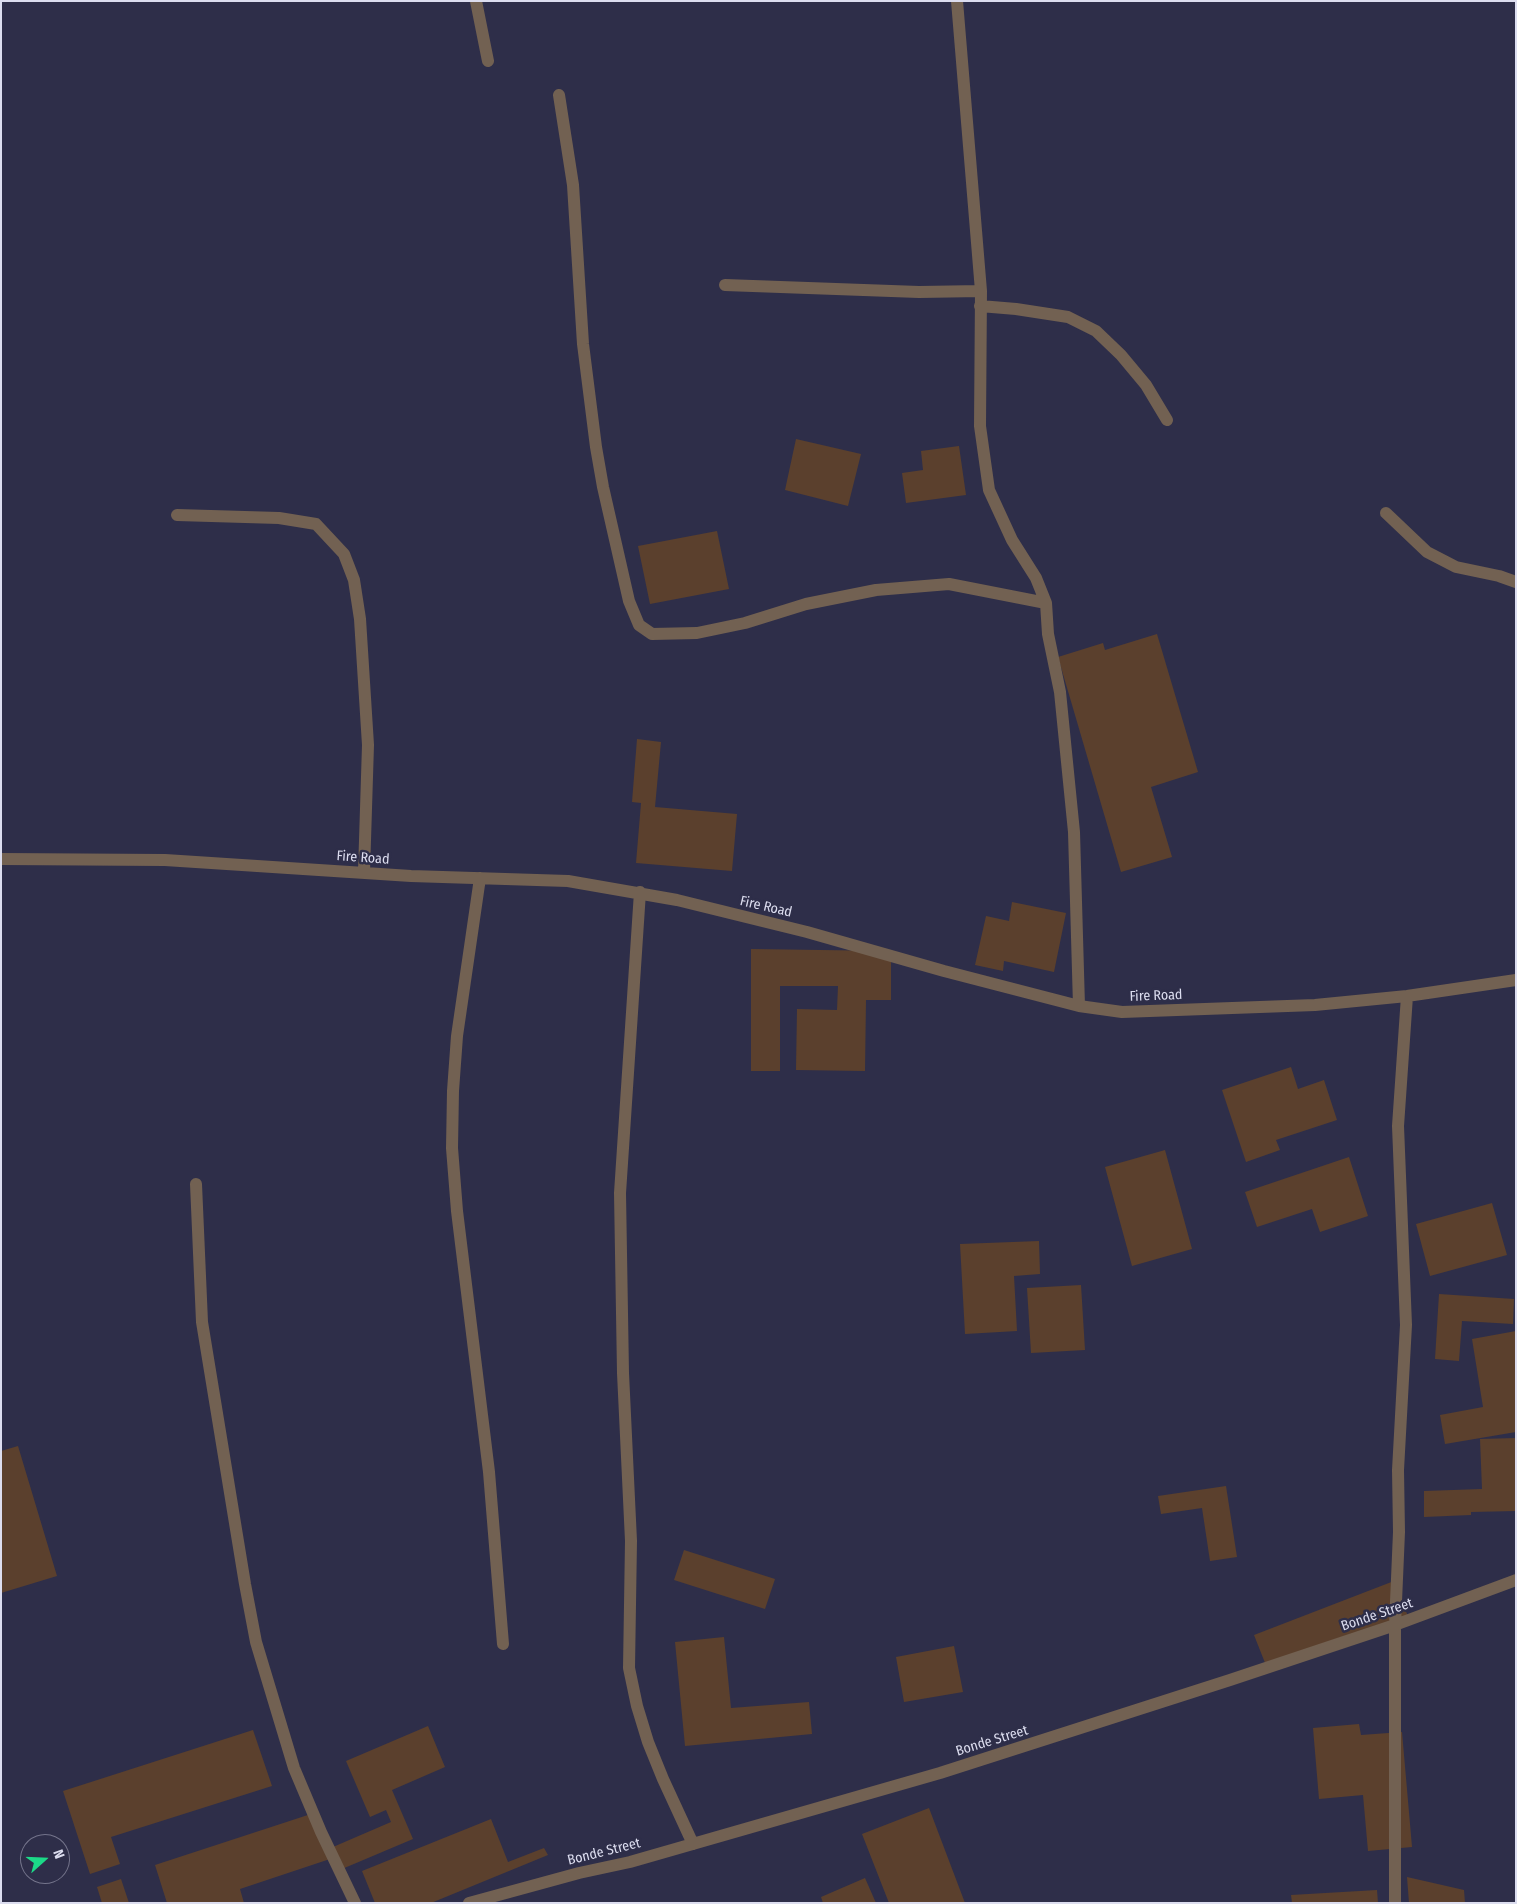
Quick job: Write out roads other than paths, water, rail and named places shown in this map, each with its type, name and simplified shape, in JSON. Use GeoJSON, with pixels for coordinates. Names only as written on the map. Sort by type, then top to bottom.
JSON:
{"type":"FeatureCollection","features":[{"type":"Feature","properties":{"kind":"street"},"geometry":{"type":"LineString","coordinates":[[476,1],[488,61]]}},
{"type":"Feature","properties":{"kind":"street"},"geometry":{"type":"LineString","coordinates":[[956,1],[981,291],[980,426],[989,490],[1012,540],[1036,578],[1046,603],[1048,634],[1060,692],[1074,832],[1079,1006]]}},
{"type":"Feature","properties":{"kind":"street"},"geometry":{"type":"LineString","coordinates":[[560,95],[573,185],[582,344],[596,447],[628,601],[639,625],[652,634],[696,633],[745,623],[806,604],[876,590],[949,584],[1046,603]]}},
{"type":"Feature","properties":{"kind":"street"},"geometry":{"type":"LineString","coordinates":[[725,285],[919,292],[981,291]]}},
{"type":"Feature","properties":{"kind":"street"},"geometry":{"type":"LineString","coordinates":[[980,306],[1068,317],[1096,331],[1121,355],[1146,385],[1167,420]]}},
{"type":"Feature","properties":{"kind":"street"},"geometry":{"type":"LineString","coordinates":[[1386,513],[1427,552],[1456,567],[1499,576],[1516,582]]}},
{"type":"Feature","properties":{"kind":"street"},"geometry":{"type":"LineString","coordinates":[[177,514],[279,518],[316,524],[344,554],[354,580],[360,619],[367,726],[364,872]]}},
{"type":"Feature","properties":{"kind":"street","name":"Fire Road"},"geometry":{"type":"LineString","coordinates":[[1,859],[165,860],[410,876],[568,881],[640,892],[807,932],[944,971],[1079,1006],[1122,1012],[1314,1004],[1407,996],[1516,980]]}},
{"type":"Feature","properties":{"kind":"street"},"geometry":{"type":"LineString","coordinates":[[480,878],[457,1036],[453,1091],[452,1148],[456,1211],[489,1472],[503,1644]]}},
{"type":"Feature","properties":{"kind":"street"},"geometry":{"type":"LineString","coordinates":[[640,892],[620,1192],[623,1364],[630,1541],[629,1668],[637,1706],[648,1742],[693,1844]]}},
{"type":"Feature","properties":{"kind":"street"},"geometry":{"type":"LineString","coordinates":[[1395,1903],[1395,1625],[1399,1532],[1398,1470],[1406,1325],[1398,1126],[1407,996]]}},
{"type":"Feature","properties":{"kind":"street"},"geometry":{"type":"LineString","coordinates":[[196,1184],[202,1322],[256,1642],[294,1768],[321,1832],[355,1903]]}},
{"type":"Feature","properties":{"kind":"street","name":"Bonde Street"},"geometry":{"type":"LineString","coordinates":[[469,1903],[693,1844],[994,1756],[1395,1625],[1516,1580]]}}]}
